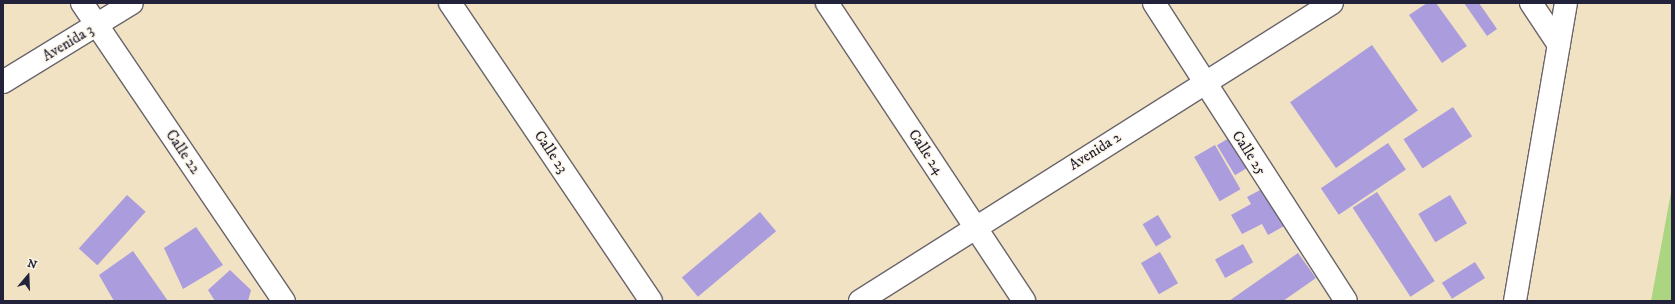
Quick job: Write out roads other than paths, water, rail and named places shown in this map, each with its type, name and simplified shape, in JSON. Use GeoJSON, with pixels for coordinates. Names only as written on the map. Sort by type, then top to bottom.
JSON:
{"type":"FeatureCollection","features":[{"type":"Feature","properties":{"kind":"street","name":"Calle 22"},"geometry":{"type":"LineString","coordinates":[[82,3],[284,301]]}},
{"type":"Feature","properties":{"kind":"street","name":"Avenida 3"},"geometry":{"type":"LineString","coordinates":[[3,82],[97,26],[132,3]]}},
{"type":"Feature","properties":{"kind":"street","name":"Calle 23"},"geometry":{"type":"LineString","coordinates":[[450,3],[651,301]]}},
{"type":"Feature","properties":{"kind":"street","name":"Calle 24"},"geometry":{"type":"LineString","coordinates":[[827,3],[1024,301]]}},
{"type":"Feature","properties":{"kind":"street","name":"Calle 25"},"geometry":{"type":"LineString","coordinates":[[1154,3],[1202,83],[1346,301]]}},
{"type":"Feature","properties":{"kind":"street","name":"Avenida 2"},"geometry":{"type":"LineString","coordinates":[[860,301],[1202,83],[1332,3]]}},
{"type":"Feature","properties":{"kind":"street"},"geometry":{"type":"LineString","coordinates":[[1531,3],[1559,45]]}},
{"type":"Feature","properties":{"kind":"street"},"geometry":{"type":"LineString","coordinates":[[1515,301],[1566,3]]}}]}
